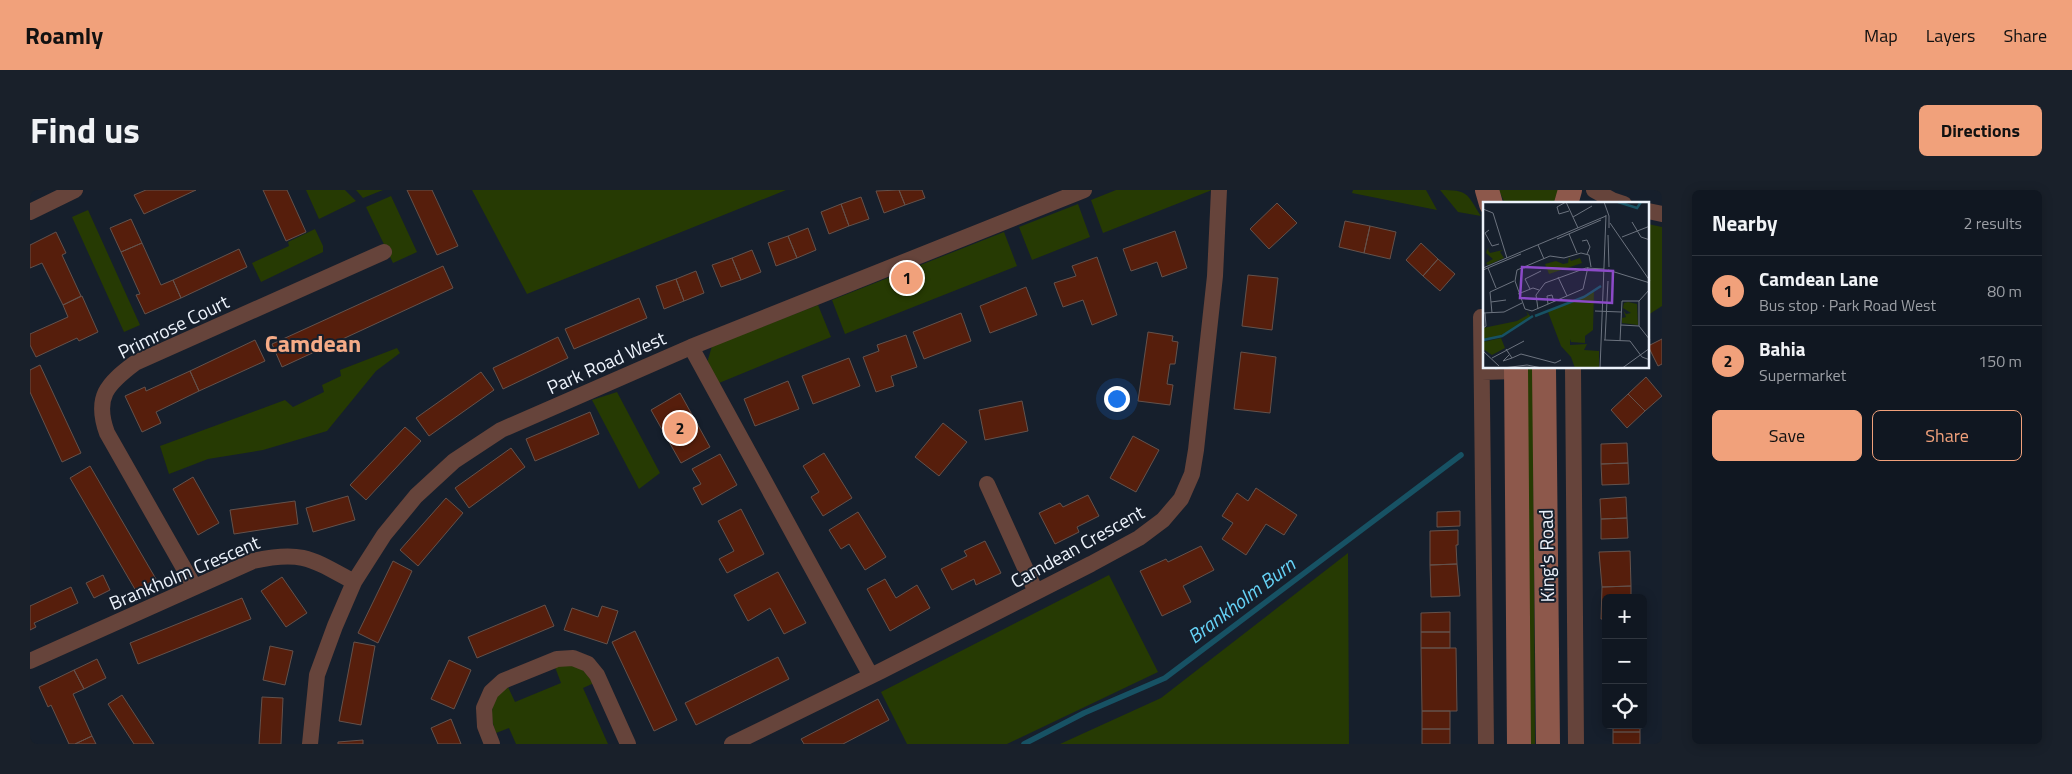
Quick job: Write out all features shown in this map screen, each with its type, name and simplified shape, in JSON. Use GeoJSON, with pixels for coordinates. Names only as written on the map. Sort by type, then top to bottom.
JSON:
{"type":"FeatureCollection","features":[{"type":"Feature","properties":{"kind":"main road","name":"King's Road"},"geometry":{"type":"LineString","coordinates":[[1516,369],[1519,744]]}},
{"type":"Feature","properties":{"kind":"main road","name":"King's Road"},"geometry":{"type":"LineString","coordinates":[[1544,378],[1548,744]]}},
{"type":"Feature","properties":{"kind":"street"},"geometry":{"type":"LineString","coordinates":[[30,212],[76,190]]}},
{"type":"Feature","properties":{"kind":"street","name":"Park Road West"},"geometry":{"type":"LineString","coordinates":[[310,744],[317,675],[334,626],[354,582],[384,535],[416,496],[454,461],[501,430],[691,347],[1084,190]]}},
{"type":"Feature","properties":{"kind":"street","name":"Camdean Crescent"},"geometry":{"type":"LineString","coordinates":[[732,744],[1036,592],[1139,538],[1163,520],[1181,499],[1192,474],[1215,276],[1219,190]]}},
{"type":"Feature","properties":{"kind":"street"},"geometry":{"type":"LineString","coordinates":[[1476,190],[1488,202]]}},
{"type":"Feature","properties":{"kind":"street"},"geometry":{"type":"LineString","coordinates":[[1594,190],[1620,202]]}},
{"type":"Feature","properties":{"kind":"street","name":"Primrose Court"},"geometry":{"type":"LineString","coordinates":[[194,586],[107,433],[101,417],[102,398],[113,380],[135,362],[384,252]]}},
{"type":"Feature","properties":{"kind":"street"},"geometry":{"type":"LineString","coordinates":[[1481,317],[1486,744]]}},
{"type":"Feature","properties":{"kind":"street"},"geometry":{"type":"LineString","coordinates":[[691,347],[871,676]]}},
{"type":"Feature","properties":{"kind":"street"},"geometry":{"type":"LineString","coordinates":[[1482,372],[1516,369]]}},
{"type":"Feature","properties":{"kind":"street"},"geometry":{"type":"LineString","coordinates":[[1572,369],[1576,744]]}},
{"type":"Feature","properties":{"kind":"street"},"geometry":{"type":"LineString","coordinates":[[1544,378],[1573,389]]}},
{"type":"Feature","properties":{"kind":"street"},"geometry":{"type":"LineString","coordinates":[[987,484],[1036,592]]}},
{"type":"Feature","properties":{"kind":"street","name":"Brankholm Crescent"},"geometry":{"type":"LineString","coordinates":[[30,661],[253,561],[275,556],[299,556],[317,561],[354,582]]}},
{"type":"Feature","properties":{"kind":"street"},"geometry":{"type":"LineString","coordinates":[[492,744],[485,726],[484,708],[491,692],[503,680],[557,659],[573,658],[588,664],[597,675],[628,744]]}},
{"type":"Feature","properties":{"kind":"green space"},"geometry":{"type":"Polygon","coordinates":[[[306,190],[345,190],[356,201],[319,219],[306,190]]]}},
{"type":"Feature","properties":{"kind":"green space"},"geometry":{"type":"Polygon","coordinates":[[[356,190],[383,190],[363,198],[356,190]]]}},
{"type":"Feature","properties":{"kind":"green space"},"geometry":{"type":"Polygon","coordinates":[[[472,190],[786,190],[527,294],[472,190]]]}},
{"type":"Feature","properties":{"kind":"green space"},"geometry":{"type":"Polygon","coordinates":[[[1116,190],[1212,190],[1103,233],[1091,200],[1116,190]]]}},
{"type":"Feature","properties":{"kind":"green space"},"geometry":{"type":"Polygon","coordinates":[[[1353,190],[1426,190],[1437,210],[1352,193],[1353,190]]]}},
{"type":"Feature","properties":{"kind":"green space"},"geometry":{"type":"Polygon","coordinates":[[[1440,190],[1457,191],[1466,194],[1481,216],[1458,212],[1440,190]]]}},
{"type":"Feature","properties":{"kind":"green space"},"geometry":{"type":"Polygon","coordinates":[[[1499,190],[1559,190],[1554,202],[1504,202],[1499,190]]]}},
{"type":"Feature","properties":{"kind":"green space"},"geometry":{"type":"Polygon","coordinates":[[[391,196],[417,252],[393,263],[366,207],[391,196]]]}},
{"type":"Feature","properties":{"kind":"green space"},"geometry":{"type":"Polygon","coordinates":[[[1078,204],[1090,237],[1032,260],[1019,227],[1078,204]]]}},
{"type":"Feature","properties":{"kind":"green space"},"geometry":{"type":"Polygon","coordinates":[[[88,210],[140,325],[124,332],[72,217],[88,210]]]}},
{"type":"Feature","properties":{"kind":"green space"},"geometry":{"type":"Polygon","coordinates":[[[1650,224],[1662,227],[1662,306],[1650,314],[1650,224]]]}},
{"type":"Feature","properties":{"kind":"green space"},"geometry":{"type":"Polygon","coordinates":[[[315,229],[323,246],[323,252],[261,282],[252,263],[289,246],[288,242],[315,229]]]}},
{"type":"Feature","properties":{"kind":"green space"},"geometry":{"type":"Polygon","coordinates":[[[1004,232],[1017,266],[845,334],[832,300],[1004,232]]]}},
{"type":"Feature","properties":{"kind":"green space"},"geometry":{"type":"Polygon","coordinates":[[[818,305],[831,337],[719,383],[707,363],[712,346],[818,305]]]}},
{"type":"Feature","properties":{"kind":"green space"},"geometry":{"type":"Polygon","coordinates":[[[397,348],[400,353],[376,371],[327,431],[263,450],[208,459],[169,474],[160,446],[285,400],[293,407],[324,392],[322,385],[341,376],[340,370],[397,348]]]}},
{"type":"Feature","properties":{"kind":"green space"},"geometry":{"type":"Polygon","coordinates":[[[1525,369],[1533,369],[1535,744],[1528,744],[1525,369]]]}},
{"type":"Feature","properties":{"kind":"green space"},"geometry":{"type":"Polygon","coordinates":[[[617,392],[660,473],[639,489],[592,400],[617,392]]]}},
{"type":"Feature","properties":{"kind":"green space"},"geometry":{"type":"Polygon","coordinates":[[[1348,553],[1349,744],[1060,744],[1161,698],[1348,553]]]}},
{"type":"Feature","properties":{"kind":"green space"},"geometry":{"type":"Polygon","coordinates":[[[1109,575],[1158,672],[1007,744],[907,744],[881,692],[1109,575]]]}},
{"type":"Feature","properties":{"kind":"green space"},"geometry":{"type":"Polygon","coordinates":[[[568,664],[581,668],[594,683],[583,688],[608,744],[516,744],[509,728],[496,733],[492,720],[493,707],[494,701],[502,691],[508,687],[515,702],[561,683],[555,667],[568,664]]]}},
{"type":"Feature","properties":{"kind":"building"},"geometry":{"type":"Polygon","coordinates":[[[146,190],[196,190],[144,214],[134,195],[146,190]]]}},
{"type":"Feature","properties":{"kind":"building"},"geometry":{"type":"Polygon","coordinates":[[[263,190],[287,190],[306,232],[286,241],[263,190]]]}},
{"type":"Feature","properties":{"kind":"building"},"geometry":{"type":"Polygon","coordinates":[[[407,190],[432,190],[458,246],[437,255],[407,190]]]}},
{"type":"Feature","properties":{"kind":"building"},"geometry":{"type":"Polygon","coordinates":[[[899,190],[922,190],[925,198],[905,205],[899,190]]]}},
{"type":"Feature","properties":{"kind":"building"},"geometry":{"type":"Polygon","coordinates":[[[899,190],[905,205],[884,213],[876,191],[899,190]]]}},
{"type":"Feature","properties":{"kind":"building"},"geometry":{"type":"Polygon","coordinates":[[[861,197],[869,219],[849,226],[841,204],[861,197]]]}},
{"type":"Feature","properties":{"kind":"building"},"geometry":{"type":"Polygon","coordinates":[[[1277,203],[1297,223],[1269,249],[1250,229],[1277,203]]]}},
{"type":"Feature","properties":{"kind":"building"},"geometry":{"type":"Polygon","coordinates":[[[841,204],[849,226],[829,234],[821,212],[841,204]]]}},
{"type":"Feature","properties":{"kind":"building"},"geometry":{"type":"Polygon","coordinates":[[[131,219],[142,243],[121,252],[110,228],[131,219]]]}},
{"type":"Feature","properties":{"kind":"building"},"geometry":{"type":"Polygon","coordinates":[[[1345,221],[1370,226],[1364,253],[1339,247],[1345,221]]]}},
{"type":"Feature","properties":{"kind":"building"},"geometry":{"type":"Polygon","coordinates":[[[1370,226],[1396,232],[1390,259],[1364,253],[1370,226]]]}},
{"type":"Feature","properties":{"kind":"building"},"geometry":{"type":"Polygon","coordinates":[[[808,228],[816,250],[797,258],[788,236],[808,228]]]}},
{"type":"Feature","properties":{"kind":"building"},"geometry":{"type":"Polygon","coordinates":[[[1175,231],[1187,268],[1162,277],[1157,262],[1131,271],[1123,249],[1175,231]]]}},
{"type":"Feature","properties":{"kind":"building"},"geometry":{"type":"Polygon","coordinates":[[[56,232],[66,253],[62,255],[81,296],[63,305],[42,263],[30,268],[30,245],[56,232]]]}},
{"type":"Feature","properties":{"kind":"building"},"geometry":{"type":"Polygon","coordinates":[[[788,236],[797,258],[776,266],[768,243],[788,236]]]}},
{"type":"Feature","properties":{"kind":"building"},"geometry":{"type":"Polygon","coordinates":[[[142,243],[161,285],[173,280],[181,298],[145,314],[136,295],[140,294],[121,252],[142,243]]]}},
{"type":"Feature","properties":{"kind":"building"},"geometry":{"type":"Polygon","coordinates":[[[1421,243],[1438,259],[1423,276],[1406,260],[1421,243]]]}},
{"type":"Feature","properties":{"kind":"building"},"geometry":{"type":"Polygon","coordinates":[[[239,249],[247,267],[181,298],[173,280],[239,249]]]}},
{"type":"Feature","properties":{"kind":"building"},"geometry":{"type":"Polygon","coordinates":[[[752,250],[761,272],[741,280],[732,258],[752,250]]]}},
{"type":"Feature","properties":{"kind":"building"},"geometry":{"type":"Polygon","coordinates":[[[1097,257],[1117,315],[1092,325],[1083,300],[1063,307],[1054,283],[1076,276],[1072,266],[1097,257]]]}},
{"type":"Feature","properties":{"kind":"building"},"geometry":{"type":"Polygon","coordinates":[[[732,258],[741,280],[721,287],[712,265],[732,258]]]}},
{"type":"Feature","properties":{"kind":"building"},"geometry":{"type":"Polygon","coordinates":[[[1438,259],[1455,274],[1440,291],[1423,276],[1438,259]]]}},
{"type":"Feature","properties":{"kind":"building"},"geometry":{"type":"Polygon","coordinates":[[[443,266],[453,288],[282,367],[272,344],[443,266]]]}},
{"type":"Feature","properties":{"kind":"building"},"geometry":{"type":"Polygon","coordinates":[[[696,271],[704,293],[684,301],[676,279],[696,271]]]}},
{"type":"Feature","properties":{"kind":"building"},"geometry":{"type":"Polygon","coordinates":[[[1248,275],[1278,278],[1272,330],[1242,326],[1248,275]]]}},
{"type":"Feature","properties":{"kind":"building"},"geometry":{"type":"Polygon","coordinates":[[[676,279],[684,301],[664,309],[656,286],[676,279]]]}},
{"type":"Feature","properties":{"kind":"building"},"geometry":{"type":"Polygon","coordinates":[[[1026,287],[1037,315],[990,333],[980,306],[1026,287]]]}},
{"type":"Feature","properties":{"kind":"building"},"geometry":{"type":"Polygon","coordinates":[[[82,296],[98,332],[79,341],[77,338],[36,357],[30,345],[30,334],[68,317],[63,305],[82,296]]]}},
{"type":"Feature","properties":{"kind":"building"},"geometry":{"type":"Polygon","coordinates":[[[639,298],[647,318],[574,349],[565,329],[639,298]]]}},
{"type":"Feature","properties":{"kind":"building"},"geometry":{"type":"Polygon","coordinates":[[[961,313],[971,341],[924,359],[913,332],[961,313]]]}},
{"type":"Feature","properties":{"kind":"building"},"geometry":{"type":"Polygon","coordinates":[[[1148,332],[1173,336],[1172,341],[1178,342],[1175,364],[1170,364],[1167,384],[1173,385],[1170,405],[1138,401],[1148,332]]]}},
{"type":"Feature","properties":{"kind":"building"},"geometry":{"type":"Polygon","coordinates":[[[906,335],[917,367],[891,376],[894,386],[876,392],[863,357],[879,351],[877,345],[906,335]]]}},
{"type":"Feature","properties":{"kind":"building"},"geometry":{"type":"Polygon","coordinates":[[[558,337],[568,358],[503,389],[493,368],[558,337]]]}},
{"type":"Feature","properties":{"kind":"building"},"geometry":{"type":"Polygon","coordinates":[[[1662,339],[1662,364],[1658,366],[1650,350],[1650,345],[1662,339]]]}},
{"type":"Feature","properties":{"kind":"building"},"geometry":{"type":"Polygon","coordinates":[[[255,340],[265,361],[199,391],[190,371],[255,340]]]}},
{"type":"Feature","properties":{"kind":"building"},"geometry":{"type":"Polygon","coordinates":[[[1241,352],[1276,357],[1270,413],[1234,409],[1241,352]]]}},
{"type":"Feature","properties":{"kind":"building"},"geometry":{"type":"Polygon","coordinates":[[[849,358],[860,386],[813,404],[802,376],[849,358]]]}},
{"type":"Feature","properties":{"kind":"building"},"geometry":{"type":"Polygon","coordinates":[[[40,365],[81,453],[62,462],[30,392],[30,370],[40,365]]]}},
{"type":"Feature","properties":{"kind":"building"},"geometry":{"type":"Polygon","coordinates":[[[190,371],[199,391],[156,412],[161,423],[142,432],[125,396],[145,387],[146,391],[190,371]]]}},
{"type":"Feature","properties":{"kind":"building"},"geometry":{"type":"Polygon","coordinates":[[[481,372],[494,390],[429,436],[416,418],[481,372]]]}},
{"type":"Feature","properties":{"kind":"building"},"geometry":{"type":"Polygon","coordinates":[[[1646,377],[1662,396],[1645,411],[1628,394],[1646,377]]]}},
{"type":"Feature","properties":{"kind":"building"},"geometry":{"type":"Polygon","coordinates":[[[788,381],[799,409],[755,426],[744,399],[788,381]]]}},
{"type":"Feature","properties":{"kind":"building"},"geometry":{"type":"Polygon","coordinates":[[[680,393],[710,447],[681,463],[651,410],[680,393]]]}},
{"type":"Feature","properties":{"kind":"building"},"geometry":{"type":"Polygon","coordinates":[[[1628,394],[1645,411],[1627,428],[1611,410],[1628,394]]]}},
{"type":"Feature","properties":{"kind":"building"},"geometry":{"type":"Polygon","coordinates":[[[1022,401],[1028,431],[985,440],[979,410],[1022,401]]]}},
{"type":"Feature","properties":{"kind":"building"},"geometry":{"type":"Polygon","coordinates":[[[590,412],[599,434],[535,461],[526,439],[590,412]]]}},
{"type":"Feature","properties":{"kind":"building"},"geometry":{"type":"Polygon","coordinates":[[[943,423],[967,442],[939,476],[915,457],[943,423]]]}},
{"type":"Feature","properties":{"kind":"building"},"geometry":{"type":"Polygon","coordinates":[[[405,427],[421,441],[366,500],[350,485],[405,427]]]}},
{"type":"Feature","properties":{"kind":"building"},"geometry":{"type":"Polygon","coordinates":[[[1133,436],[1159,450],[1136,492],[1110,478],[1133,436]]]}},
{"type":"Feature","properties":{"kind":"building"},"geometry":{"type":"Polygon","coordinates":[[[1627,443],[1628,463],[1601,464],[1601,444],[1627,443]]]}},
{"type":"Feature","properties":{"kind":"building"},"geometry":{"type":"Polygon","coordinates":[[[511,448],[525,467],[469,508],[455,488],[511,448]]]}},
{"type":"Feature","properties":{"kind":"building"},"geometry":{"type":"Polygon","coordinates":[[[824,453],[852,498],[823,516],[811,497],[819,492],[803,466],[824,453]]]}},
{"type":"Feature","properties":{"kind":"building"},"geometry":{"type":"Polygon","coordinates":[[[720,454],[737,485],[702,505],[693,488],[701,484],[692,469],[720,454]]]}},
{"type":"Feature","properties":{"kind":"building"},"geometry":{"type":"Polygon","coordinates":[[[1628,463],[1629,484],[1602,485],[1601,464],[1628,463]]]}},
{"type":"Feature","properties":{"kind":"building"},"geometry":{"type":"Polygon","coordinates":[[[90,466],[156,579],[136,591],[70,478],[90,466]]]}},
{"type":"Feature","properties":{"kind":"building"},"geometry":{"type":"Polygon","coordinates":[[[193,477],[219,523],[198,535],[173,489],[193,477]]]}},
{"type":"Feature","properties":{"kind":"building"},"geometry":{"type":"Polygon","coordinates":[[[1256,488],[1297,515],[1284,535],[1266,524],[1246,555],[1222,539],[1233,523],[1222,516],[1237,493],[1248,501],[1256,488]]]}},
{"type":"Feature","properties":{"kind":"building"},"geometry":{"type":"Polygon","coordinates":[[[1088,495],[1099,516],[1077,527],[1079,532],[1055,544],[1039,513],[1060,503],[1063,507],[1088,495]]]}},
{"type":"Feature","properties":{"kind":"building"},"geometry":{"type":"Polygon","coordinates":[[[348,496],[355,520],[313,532],[306,508],[348,496]]]}},
{"type":"Feature","properties":{"kind":"building"},"geometry":{"type":"Polygon","coordinates":[[[1626,497],[1627,518],[1601,519],[1600,499],[1626,497]]]}},
{"type":"Feature","properties":{"kind":"building"},"geometry":{"type":"Polygon","coordinates":[[[446,498],[463,513],[418,566],[400,550],[446,498]]]}},
{"type":"Feature","properties":{"kind":"building"},"geometry":{"type":"Polygon","coordinates":[[[295,501],[298,524],[234,534],[230,510],[295,501]]]}},
{"type":"Feature","properties":{"kind":"building"},"geometry":{"type":"Polygon","coordinates":[[[741,509],[764,554],[727,573],[719,559],[734,551],[718,521],[741,509]]]}},
{"type":"Feature","properties":{"kind":"building"},"geometry":{"type":"Polygon","coordinates":[[[1460,511],[1460,526],[1437,527],[1437,512],[1460,511]]]}},
{"type":"Feature","properties":{"kind":"building"},"geometry":{"type":"Polygon","coordinates":[[[858,512],[886,557],[865,570],[849,544],[841,549],[829,530],[858,512]]]}},
{"type":"Feature","properties":{"kind":"building"},"geometry":{"type":"Polygon","coordinates":[[[1627,518],[1628,538],[1601,539],[1601,519],[1627,518]]]}},
{"type":"Feature","properties":{"kind":"building"},"geometry":{"type":"Polygon","coordinates":[[[1458,530],[1458,545],[1456,545],[1457,564],[1430,565],[1430,531],[1458,530]]]}},
{"type":"Feature","properties":{"kind":"building"},"geometry":{"type":"Polygon","coordinates":[[[985,541],[1001,573],[976,585],[974,579],[952,590],[941,569],[967,556],[964,551],[985,541]]]}},
{"type":"Feature","properties":{"kind":"building"},"geometry":{"type":"Polygon","coordinates":[[[1201,546],[1214,570],[1183,586],[1191,602],[1162,616],[1140,571],[1166,559],[1168,562],[1201,546]]]}},
{"type":"Feature","properties":{"kind":"building"},"geometry":{"type":"Polygon","coordinates":[[[1630,551],[1631,586],[1602,587],[1599,552],[1630,551]]]}},
{"type":"Feature","properties":{"kind":"building"},"geometry":{"type":"Polygon","coordinates":[[[393,561],[412,571],[378,643],[358,633],[393,561]]]}},
{"type":"Feature","properties":{"kind":"building"},"geometry":{"type":"Polygon","coordinates":[[[1457,564],[1460,596],[1431,597],[1430,565],[1457,564]]]}},
{"type":"Feature","properties":{"kind":"building"},"geometry":{"type":"Polygon","coordinates":[[[778,572],[806,623],[784,634],[770,608],[748,621],[734,595],[778,572]]]}},
{"type":"Feature","properties":{"kind":"building"},"geometry":{"type":"Polygon","coordinates":[[[103,575],[110,590],[94,598],[86,583],[103,575]]]}},
{"type":"Feature","properties":{"kind":"building"},"geometry":{"type":"Polygon","coordinates":[[[282,577],[307,613],[286,627],[261,591],[282,577]]]}},
{"type":"Feature","properties":{"kind":"building"},"geometry":{"type":"Polygon","coordinates":[[[885,579],[896,598],[917,585],[930,608],[890,631],[867,589],[885,579]]]}},
{"type":"Feature","properties":{"kind":"building"},"geometry":{"type":"Polygon","coordinates":[[[1631,586],[1631,594],[1602,594],[1601,619],[1602,587],[1631,586]]]}},
{"type":"Feature","properties":{"kind":"building"},"geometry":{"type":"Polygon","coordinates":[[[71,587],[78,603],[34,623],[36,627],[30,630],[30,606],[71,587]]]}},
{"type":"Feature","properties":{"kind":"building"},"geometry":{"type":"Polygon","coordinates":[[[242,598],[251,619],[138,664],[130,643],[242,598]]]}},
{"type":"Feature","properties":{"kind":"building"},"geometry":{"type":"Polygon","coordinates":[[[545,605],[554,626],[477,658],[468,637],[545,605]]]}},
{"type":"Feature","properties":{"kind":"building"},"geometry":{"type":"Polygon","coordinates":[[[602,606],[618,611],[607,644],[564,630],[572,608],[598,617],[602,606]]]}},
{"type":"Feature","properties":{"kind":"building"},"geometry":{"type":"Polygon","coordinates":[[[1450,612],[1450,632],[1421,632],[1421,613],[1450,612]]]}},
{"type":"Feature","properties":{"kind":"building"},"geometry":{"type":"Polygon","coordinates":[[[635,631],[677,720],[654,731],[612,642],[635,631]]]}},
{"type":"Feature","properties":{"kind":"building"},"geometry":{"type":"Polygon","coordinates":[[[1421,632],[1450,632],[1450,648],[1421,648],[1421,632]]]}},
{"type":"Feature","properties":{"kind":"building"},"geometry":{"type":"Polygon","coordinates":[[[354,642],[375,646],[361,725],[339,721],[354,642]]]}},
{"type":"Feature","properties":{"kind":"building"},"geometry":{"type":"Polygon","coordinates":[[[270,646],[293,651],[285,685],[263,680],[270,646]]]}},
{"type":"Feature","properties":{"kind":"building"},"geometry":{"type":"Polygon","coordinates":[[[1421,648],[1456,648],[1457,711],[1422,711],[1421,648]]]}},
{"type":"Feature","properties":{"kind":"building"},"geometry":{"type":"Polygon","coordinates":[[[778,657],[789,679],[696,725],[685,703],[778,657]]]}},
{"type":"Feature","properties":{"kind":"building"},"geometry":{"type":"Polygon","coordinates":[[[97,659],[106,678],[84,689],[74,670],[97,659]]]}},
{"type":"Feature","properties":{"kind":"building"},"geometry":{"type":"Polygon","coordinates":[[[449,660],[471,670],[454,709],[431,699],[449,660]]]}},
{"type":"Feature","properties":{"kind":"building"},"geometry":{"type":"Polygon","coordinates":[[[74,670],[84,689],[73,694],[92,736],[75,744],[69,744],[51,705],[48,707],[39,687],[74,670]]]}},
{"type":"Feature","properties":{"kind":"building"},"geometry":{"type":"Polygon","coordinates":[[[122,695],[154,744],[134,744],[108,704],[122,695]]]}},
{"type":"Feature","properties":{"kind":"building"},"geometry":{"type":"Polygon","coordinates":[[[262,697],[283,698],[281,744],[259,744],[262,697]]]}},
{"type":"Feature","properties":{"kind":"building"},"geometry":{"type":"Polygon","coordinates":[[[878,699],[889,720],[843,744],[804,744],[801,739],[878,699]]]}},
{"type":"Feature","properties":{"kind":"building"},"geometry":{"type":"Polygon","coordinates":[[[1422,711],[1450,711],[1450,729],[1422,729],[1422,711]]]}},
{"type":"Feature","properties":{"kind":"building"},"geometry":{"type":"Polygon","coordinates":[[[451,719],[461,744],[438,744],[431,728],[451,719]]]}},
{"type":"Feature","properties":{"kind":"building"},"geometry":{"type":"Polygon","coordinates":[[[1422,729],[1450,729],[1450,744],[1422,744],[1422,729]]]}},
{"type":"Feature","properties":{"kind":"building"},"geometry":{"type":"Polygon","coordinates":[[[1613,729],[1640,729],[1640,732],[1613,732],[1613,729]]]}},
{"type":"Feature","properties":{"kind":"building"},"geometry":{"type":"Polygon","coordinates":[[[1613,732],[1640,732],[1640,744],[1613,744],[1613,732]]]}},
{"type":"Feature","properties":{"kind":"building"},"geometry":{"type":"Polygon","coordinates":[[[92,736],[96,744],[75,744],[92,736]]]}},
{"type":"Feature","properties":{"kind":"building"},"geometry":{"type":"Polygon","coordinates":[[[363,740],[363,744],[338,744],[338,742],[363,740]]]}},
{"type":"Feature","properties":{"kind":"waterway","name":"Brankholm Burn"},"geometry":{"type":"LineString","coordinates":[[1024,744],[1084,713],[1165,678],[1461,455]]}},
{"type":"Feature","properties":{"kind":"place","name":"Camdean Lane"},"geometry":{"type":"Point","coordinates":[907,278]}},
{"type":"Feature","properties":{"kind":"place","name":"Bahia"},"geometry":{"type":"Point","coordinates":[680,428]}},
{"type":"Feature","properties":{"kind":"district","name":"Camdean"},"geometry":{"type":"Point","coordinates":[313,343]}}]}
